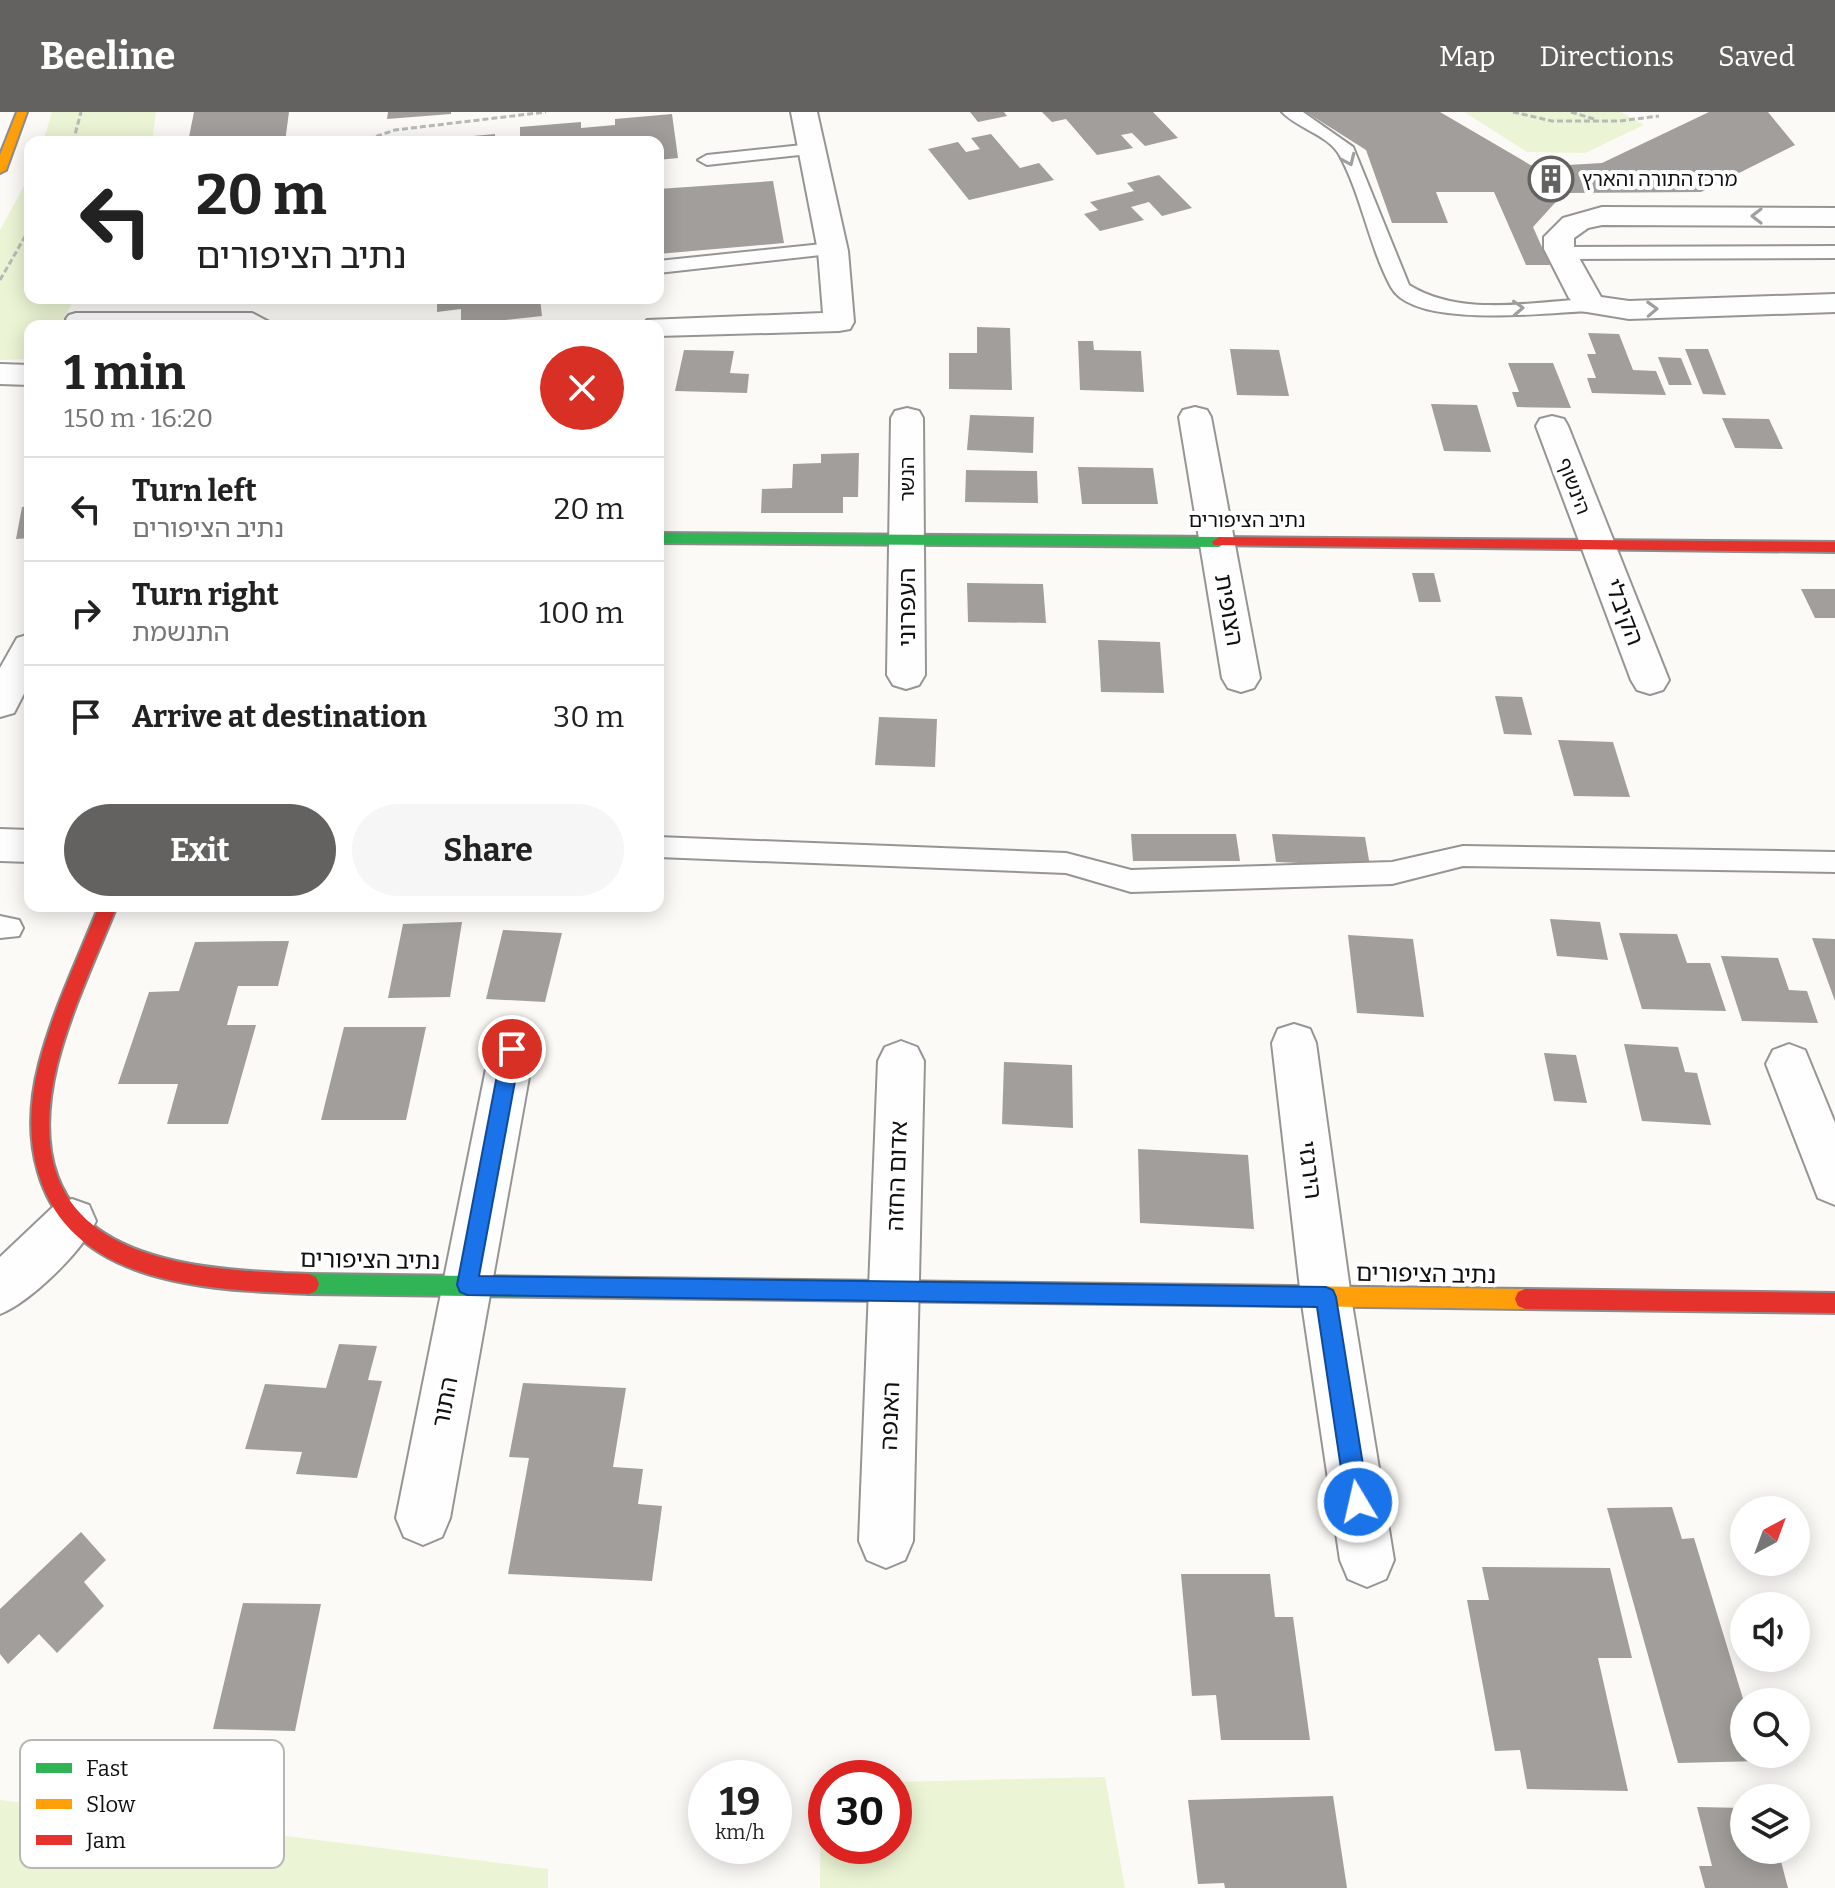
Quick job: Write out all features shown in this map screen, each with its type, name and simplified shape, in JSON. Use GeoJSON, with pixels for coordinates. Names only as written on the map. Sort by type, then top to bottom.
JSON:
{"type":"FeatureCollection","features":[{"type":"Feature","properties":{"kind":"street"},"geometry":{"type":"LineString","coordinates":[[0,170],[22,112]]}},
{"type":"Feature","properties":{"kind":"street"},"geometry":{"type":"LineString","coordinates":[[664,327],[839,322],[832,249],[804,112]]}},
{"type":"Feature","properties":{"kind":"street"},"geometry":{"type":"LineString","coordinates":[[1835,217],[1602,216],[1567,226],[1559,237],[1561,253],[1584,298],[1592,305],[1629,310],[1835,303]]}},
{"type":"Feature","properties":{"kind":"street"},"geometry":{"type":"LineString","coordinates":[[0,374],[24,375]]}},
{"type":"Feature","properties":{"kind":"street","name":"הצופית"},"geometry":{"type":"LineString","coordinates":[[1195,417],[1241,678]]}},
{"type":"Feature","properties":{"kind":"street","name":"הנשר"},"geometry":{"type":"LineString","coordinates":[[907,418],[907,540]]}},
{"type":"Feature","properties":{"kind":"street","name":"הינשוף"},"geometry":{"type":"LineString","coordinates":[[1552,426],[1597,545]]}},
{"type":"Feature","properties":{"kind":"street","name":"נתיב הציפורים"},"geometry":{"type":"LineString","coordinates":[[664,538],[1835,547]]}},
{"type":"Feature","properties":{"kind":"street","name":"העפרוני"},"geometry":{"type":"LineString","coordinates":[[906,675],[907,540]]}},
{"type":"Feature","properties":{"kind":"street","name":"הקיבלי"},"geometry":{"type":"LineString","coordinates":[[1597,545],[1650,680]]}},
{"type":"Feature","properties":{"kind":"street"},"geometry":{"type":"LineString","coordinates":[[0,703],[24,658]]}},
{"type":"Feature","properties":{"kind":"street"},"geometry":{"type":"LineString","coordinates":[[0,845],[24,846]]}},
{"type":"Feature","properties":{"kind":"street","name":"נתיב הציפורים"},"geometry":{"type":"LineString","coordinates":[[106,912],[53,1051],[39,1117],[42,1163],[53,1194],[72,1221],[96,1244],[127,1261],[163,1273],[202,1281],[1835,1303]]}},
{"type":"Feature","properties":{"kind":"street","name":"הירגזי"},"geometry":{"type":"LineString","coordinates":[[1294,1043],[1326,1297],[1367,1560]]}},
{"type":"Feature","properties":{"kind":"street","name":"התור"},"geometry":{"type":"LineString","coordinates":[[423,1518],[512,1049]]}},
{"type":"Feature","properties":{"kind":"street","name":"אדום החזה"},"geometry":{"type":"LineString","coordinates":[[893,1291],[901,1061]]}},
{"type":"Feature","properties":{"kind":"street"},"geometry":{"type":"LineString","coordinates":[[1789,1064],[1835,1183]]}},
{"type":"Feature","properties":{"kind":"street"},"geometry":{"type":"LineString","coordinates":[[0,1290],[72,1221]]}},
{"type":"Feature","properties":{"kind":"street","name":"האנפה"},"geometry":{"type":"LineString","coordinates":[[886,1541],[893,1291]]}},
{"type":"Feature","properties":{"kind":"lane"},"geometry":{"type":"LineString","coordinates":[[1291,112],[1347,151],[1401,288],[1411,297],[1428,305],[1454,309],[1592,305]]}},
{"type":"Feature","properties":{"kind":"lane"},"geometry":{"type":"LineString","coordinates":[[707,160],[812,149]]}},
{"type":"Feature","properties":{"kind":"lane"},"geometry":{"type":"LineString","coordinates":[[664,266],[832,249]]}},
{"type":"Feature","properties":{"kind":"lane"},"geometry":{"type":"LineString","coordinates":[[1561,253],[1835,252]]}},
{"type":"Feature","properties":{"kind":"lane"},"geometry":{"type":"LineString","coordinates":[[76,319],[254,320]]}},
{"type":"Feature","properties":{"kind":"lane"},"geometry":{"type":"LineString","coordinates":[[664,847],[1066,863],[1131,881],[1392,873],[1463,856],[1835,862]]}},
{"type":"Feature","properties":{"kind":"path"},"geometry":{"type":"LineString","coordinates":[[75,136],[81,112]]}},
{"type":"Feature","properties":{"kind":"path"},"geometry":{"type":"LineString","coordinates":[[377,136],[395,130],[546,112]]}},
{"type":"Feature","properties":{"kind":"path"},"geometry":{"type":"LineString","coordinates":[[1513,112],[1554,123],[1659,116]]}},
{"type":"Feature","properties":{"kind":"path"},"geometry":{"type":"LineString","coordinates":[[1571,112],[1587,118],[1619,121]]}},
{"type":"Feature","properties":{"kind":"path"},"geometry":{"type":"LineString","coordinates":[[0,280],[24,238]]}},
{"type":"Feature","properties":{"kind":"green space"},"geometry":{"type":"Polygon","coordinates":[[[52,112],[156,112],[153,136],[45,136],[52,112]]]}},
{"type":"Feature","properties":{"kind":"green space"},"geometry":{"type":"Polygon","coordinates":[[[1464,112],[1621,112],[1644,125],[1585,153],[1527,152],[1464,112]]]}},
{"type":"Feature","properties":{"kind":"green space"},"geometry":{"type":"Polygon","coordinates":[[[24,186],[24,304],[71,304],[64,320],[24,320],[24,359],[0,360],[0,230],[24,186]]]}},
{"type":"Feature","properties":{"kind":"green space"},"geometry":{"type":"Polygon","coordinates":[[[1105,1777],[1125,1888],[820,1888],[820,1864],[912,1864],[912,1782],[1105,1777]]]}},
{"type":"Feature","properties":{"kind":"green space"},"geometry":{"type":"Polygon","coordinates":[[[0,1800],[20,1803],[20,1868],[284,1868],[284,1836],[548,1869],[548,1888],[0,1888],[0,1800]]]}},
{"type":"Feature","properties":{"kind":"building"},"geometry":{"type":"Polygon","coordinates":[[[194,112],[289,112],[286,136],[189,136],[194,112]]]}},
{"type":"Feature","properties":{"kind":"building"},"geometry":{"type":"Polygon","coordinates":[[[388,112],[451,112],[451,114],[387,119],[388,112]]]}},
{"type":"Feature","properties":{"kind":"building"},"geometry":{"type":"Polygon","coordinates":[[[970,112],[1004,112],[1007,116],[978,122],[970,112]]]}},
{"type":"Feature","properties":{"kind":"building"},"geometry":{"type":"Polygon","coordinates":[[[1042,112],[1153,112],[1178,138],[1145,146],[1132,133],[1121,135],[1133,148],[1097,155],[1066,119],[1052,122],[1042,112]]]}},
{"type":"Feature","properties":{"kind":"building","name":"מרכז התורה והארץ"},"geometry":{"type":"Polygon","coordinates":[[[1306,112],[1440,112],[1534,167],[1602,163],[1709,112],[1768,112],[1795,145],[1701,192],[1564,193],[1533,227],[1550,265],[1526,265],[1494,192],[1436,192],[1448,223],[1392,223],[1366,150],[1306,112]]]}},
{"type":"Feature","properties":{"kind":"building"},"geometry":{"type":"Polygon","coordinates":[[[672,114],[678,158],[664,159],[664,136],[520,136],[520,127],[581,122],[581,128],[615,125],[615,119],[672,114]]]}},
{"type":"Feature","properties":{"kind":"building"},"geometry":{"type":"Polygon","coordinates":[[[991,134],[1020,168],[1039,163],[1054,180],[969,200],[928,149],[958,142],[966,152],[980,149],[971,138],[991,134]]]}},
{"type":"Feature","properties":{"kind":"building"},"geometry":{"type":"Polygon","coordinates":[[[1159,175],[1192,208],[1162,216],[1149,202],[1131,207],[1144,220],[1100,231],[1084,214],[1098,210],[1090,202],[1134,191],[1127,183],[1159,175]]]}},
{"type":"Feature","properties":{"kind":"building"},"geometry":{"type":"Polygon","coordinates":[[[773,181],[784,243],[664,253],[664,189],[773,181]]]}},
{"type":"Feature","properties":{"kind":"building"},"geometry":{"type":"Polygon","coordinates":[[[437,304],[541,304],[542,316],[461,320],[461,309],[437,312],[437,304]]]}},
{"type":"Feature","properties":{"kind":"building"},"geometry":{"type":"Polygon","coordinates":[[[977,327],[1010,328],[1012,390],[949,389],[949,353],[977,353],[977,327]]]}},
{"type":"Feature","properties":{"kind":"building"},"geometry":{"type":"Polygon","coordinates":[[[1588,333],[1619,334],[1633,370],[1656,371],[1666,395],[1592,393],[1587,378],[1596,378],[1587,354],[1596,354],[1588,333]]]}},
{"type":"Feature","properties":{"kind":"building"},"geometry":{"type":"Polygon","coordinates":[[[1078,341],[1093,341],[1094,350],[1141,351],[1144,392],[1080,390],[1078,341]]]}},
{"type":"Feature","properties":{"kind":"building"},"geometry":{"type":"Polygon","coordinates":[[[1230,349],[1279,350],[1289,396],[1237,395],[1230,349]]]}},
{"type":"Feature","properties":{"kind":"building"},"geometry":{"type":"Polygon","coordinates":[[[1685,349],[1708,349],[1726,395],[1703,394],[1685,349]]]}},
{"type":"Feature","properties":{"kind":"building"},"geometry":{"type":"Polygon","coordinates":[[[684,350],[734,351],[730,373],[749,374],[747,393],[675,391],[684,350]]]}},
{"type":"Feature","properties":{"kind":"building"},"geometry":{"type":"Polygon","coordinates":[[[1658,357],[1681,358],[1692,385],[1669,385],[1658,357]]]}},
{"type":"Feature","properties":{"kind":"building"},"geometry":{"type":"Polygon","coordinates":[[[1508,363],[1553,363],[1571,408],[1517,407],[1512,392],[1519,392],[1508,363]]]}},
{"type":"Feature","properties":{"kind":"building"},"geometry":{"type":"Polygon","coordinates":[[[1431,404],[1477,405],[1491,452],[1444,451],[1431,404]]]}},
{"type":"Feature","properties":{"kind":"building"},"geometry":{"type":"Polygon","coordinates":[[[970,415],[1034,417],[1033,453],[967,450],[970,415]]]}},
{"type":"Feature","properties":{"kind":"building"},"geometry":{"type":"Polygon","coordinates":[[[1722,418],[1769,419],[1783,449],[1735,448],[1722,418]]]}},
{"type":"Feature","properties":{"kind":"building"},"geometry":{"type":"Polygon","coordinates":[[[859,453],[858,497],[843,497],[843,513],[761,513],[762,489],[792,488],[793,464],[821,463],[821,454],[859,453]]]}},
{"type":"Feature","properties":{"kind":"building"},"geometry":{"type":"Polygon","coordinates":[[[1078,467],[1153,468],[1158,504],[1082,504],[1078,467]]]}},
{"type":"Feature","properties":{"kind":"building"},"geometry":{"type":"Polygon","coordinates":[[[966,470],[1037,471],[1038,503],[965,502],[966,470]]]}},
{"type":"Feature","properties":{"kind":"building"},"geometry":{"type":"Polygon","coordinates":[[[22,507],[24,538],[16,539],[22,507]]]}},
{"type":"Feature","properties":{"kind":"building"},"geometry":{"type":"Polygon","coordinates":[[[1412,573],[1434,573],[1441,602],[1419,602],[1412,573]]]}},
{"type":"Feature","properties":{"kind":"building"},"geometry":{"type":"Polygon","coordinates":[[[967,583],[1043,584],[1046,623],[968,622],[967,583]]]}},
{"type":"Feature","properties":{"kind":"building"},"geometry":{"type":"Polygon","coordinates":[[[1801,589],[1835,589],[1835,618],[1815,618],[1801,589]]]}},
{"type":"Feature","properties":{"kind":"building"},"geometry":{"type":"Polygon","coordinates":[[[1098,640],[1160,642],[1164,693],[1101,692],[1098,640]]]}},
{"type":"Feature","properties":{"kind":"building"},"geometry":{"type":"Polygon","coordinates":[[[1495,696],[1522,697],[1532,735],[1504,734],[1495,696]]]}},
{"type":"Feature","properties":{"kind":"building"},"geometry":{"type":"Polygon","coordinates":[[[879,717],[937,719],[935,767],[875,765],[879,717]]]}},
{"type":"Feature","properties":{"kind":"building"},"geometry":{"type":"Polygon","coordinates":[[[1558,740],[1613,742],[1630,797],[1574,796],[1558,740]]]}},
{"type":"Feature","properties":{"kind":"building"},"geometry":{"type":"Polygon","coordinates":[[[1131,834],[1236,834],[1240,861],[1133,861],[1131,834]]]}},
{"type":"Feature","properties":{"kind":"building"},"geometry":{"type":"Polygon","coordinates":[[[1272,834],[1365,837],[1370,866],[1276,862],[1272,834]]]}},
{"type":"Feature","properties":{"kind":"building"},"geometry":{"type":"Polygon","coordinates":[[[1550,919],[1600,922],[1608,960],[1557,956],[1550,919]]]}},
{"type":"Feature","properties":{"kind":"building"},"geometry":{"type":"Polygon","coordinates":[[[462,922],[450,997],[388,998],[403,924],[462,922]]]}},
{"type":"Feature","properties":{"kind":"building"},"geometry":{"type":"Polygon","coordinates":[[[503,930],[562,933],[545,1002],[486,999],[503,930]]]}},
{"type":"Feature","properties":{"kind":"building"},"geometry":{"type":"Polygon","coordinates":[[[1619,933],[1677,934],[1687,963],[1710,963],[1726,1011],[1642,1009],[1619,933]]]}},
{"type":"Feature","properties":{"kind":"building"},"geometry":{"type":"Polygon","coordinates":[[[1348,935],[1413,939],[1424,1017],[1357,1013],[1348,935]]]}},
{"type":"Feature","properties":{"kind":"building"},"geometry":{"type":"Polygon","coordinates":[[[1812,938],[1835,939],[1835,1001],[1812,938]]]}},
{"type":"Feature","properties":{"kind":"building"},"geometry":{"type":"Polygon","coordinates":[[[289,941],[278,986],[238,986],[227,1025],[256,1025],[228,1124],[167,1124],[178,1084],[118,1084],[149,992],[179,991],[195,942],[289,941]]]}},
{"type":"Feature","properties":{"kind":"building"},"geometry":{"type":"Polygon","coordinates":[[[1721,956],[1778,958],[1789,990],[1807,991],[1818,1023],[1742,1021],[1721,956]]]}},
{"type":"Feature","properties":{"kind":"building"},"geometry":{"type":"Polygon","coordinates":[[[344,1027],[426,1027],[406,1120],[321,1120],[344,1027]]]}},
{"type":"Feature","properties":{"kind":"building"},"geometry":{"type":"Polygon","coordinates":[[[1624,1044],[1678,1047],[1685,1072],[1697,1073],[1711,1125],[1642,1121],[1624,1044]]]}},
{"type":"Feature","properties":{"kind":"building"},"geometry":{"type":"Polygon","coordinates":[[[1544,1053],[1576,1055],[1587,1103],[1554,1101],[1544,1053]]]}},
{"type":"Feature","properties":{"kind":"building"},"geometry":{"type":"Polygon","coordinates":[[[1004,1062],[1072,1065],[1073,1128],[1002,1124],[1004,1062]]]}},
{"type":"Feature","properties":{"kind":"building"},"geometry":{"type":"Polygon","coordinates":[[[1138,1149],[1248,1155],[1254,1229],[1140,1223],[1138,1149]]]}},
{"type":"Feature","properties":{"kind":"building"},"geometry":{"type":"Polygon","coordinates":[[[339,1344],[377,1346],[368,1380],[382,1381],[357,1478],[296,1474],[302,1452],[245,1449],[265,1384],[326,1388],[339,1344]]]}},
{"type":"Feature","properties":{"kind":"building"},"geometry":{"type":"Polygon","coordinates":[[[523,1383],[626,1388],[613,1467],[643,1469],[638,1504],[662,1506],[652,1581],[508,1574],[529,1458],[509,1457],[523,1383]]]}},
{"type":"Feature","properties":{"kind":"building"},"geometry":{"type":"Polygon","coordinates":[[[1672,1507],[1682,1539],[1694,1538],[1730,1656],[1730,1672],[1735,1672],[1740,1688],[1730,1688],[1730,1762],[1678,1763],[1607,1508],[1672,1507]]]}},
{"type":"Feature","properties":{"kind":"building"},"geometry":{"type":"Polygon","coordinates":[[[81,1532],[106,1560],[84,1582],[104,1606],[57,1653],[39,1634],[8,1664],[0,1654],[0,1609],[81,1532]]]}},
{"type":"Feature","properties":{"kind":"building"},"geometry":{"type":"Polygon","coordinates":[[[1482,1567],[1610,1568],[1632,1658],[1598,1658],[1628,1791],[1527,1789],[1520,1750],[1495,1751],[1467,1600],[1489,1600],[1482,1567]]]}},
{"type":"Feature","properties":{"kind":"building"},"geometry":{"type":"Polygon","coordinates":[[[1181,1574],[1270,1574],[1275,1617],[1293,1617],[1310,1740],[1221,1740],[1216,1695],[1192,1696],[1181,1574]]]}},
{"type":"Feature","properties":{"kind":"building"},"geometry":{"type":"Polygon","coordinates":[[[243,1603],[321,1604],[295,1731],[213,1729],[243,1603]]]}},
{"type":"Feature","properties":{"kind":"building"},"geometry":{"type":"Polygon","coordinates":[[[1333,1796],[1347,1888],[1225,1888],[1224,1883],[1198,1884],[1188,1800],[1333,1796]]]}},
{"type":"Feature","properties":{"kind":"building"},"geometry":{"type":"Polygon","coordinates":[[[1697,1807],[1730,1808],[1730,1864],[1782,1864],[1788,1888],[1705,1888],[1699,1866],[1712,1866],[1697,1807]]]}},
{"type":"Feature","properties":{"kind":"traffic: fast"},"geometry":{"type":"LineString","coordinates":[[664,538],[1219,542]]}},
{"type":"Feature","properties":{"kind":"traffic: fast"},"geometry":{"type":"LineString","coordinates":[[309,1284],[883,1291]]}},
{"type":"Feature","properties":{"kind":"traffic: slow"},"geometry":{"type":"LineString","coordinates":[[0,170],[22,112]]}},
{"type":"Feature","properties":{"kind":"traffic: slow"},"geometry":{"type":"LineString","coordinates":[[883,1291],[1525,1299]]}},
{"type":"Feature","properties":{"kind":"traffic: jam"},"geometry":{"type":"LineString","coordinates":[[1219,542],[1835,547]]}},
{"type":"Feature","properties":{"kind":"traffic: jam"},"geometry":{"type":"LineString","coordinates":[[106,912],[62,1020],[43,1090],[41,1149],[54,1195],[80,1229],[116,1253],[160,1268],[208,1278],[309,1284]]}},
{"type":"Feature","properties":{"kind":"traffic: jam"},"geometry":{"type":"LineString","coordinates":[[1525,1299],[1835,1303]]}},
{"type":"Feature","properties":{"kind":"place","name":"מרכז התורה והארץ"},"geometry":{"type":"Point","coordinates":[1551,179]}},
{"type":"Feature","properties":{"kind":"route"},"geometry":{"type":"LineString","coordinates":[[512,1049],[467,1285],[1326,1297],[1358,1502]]}}]}
